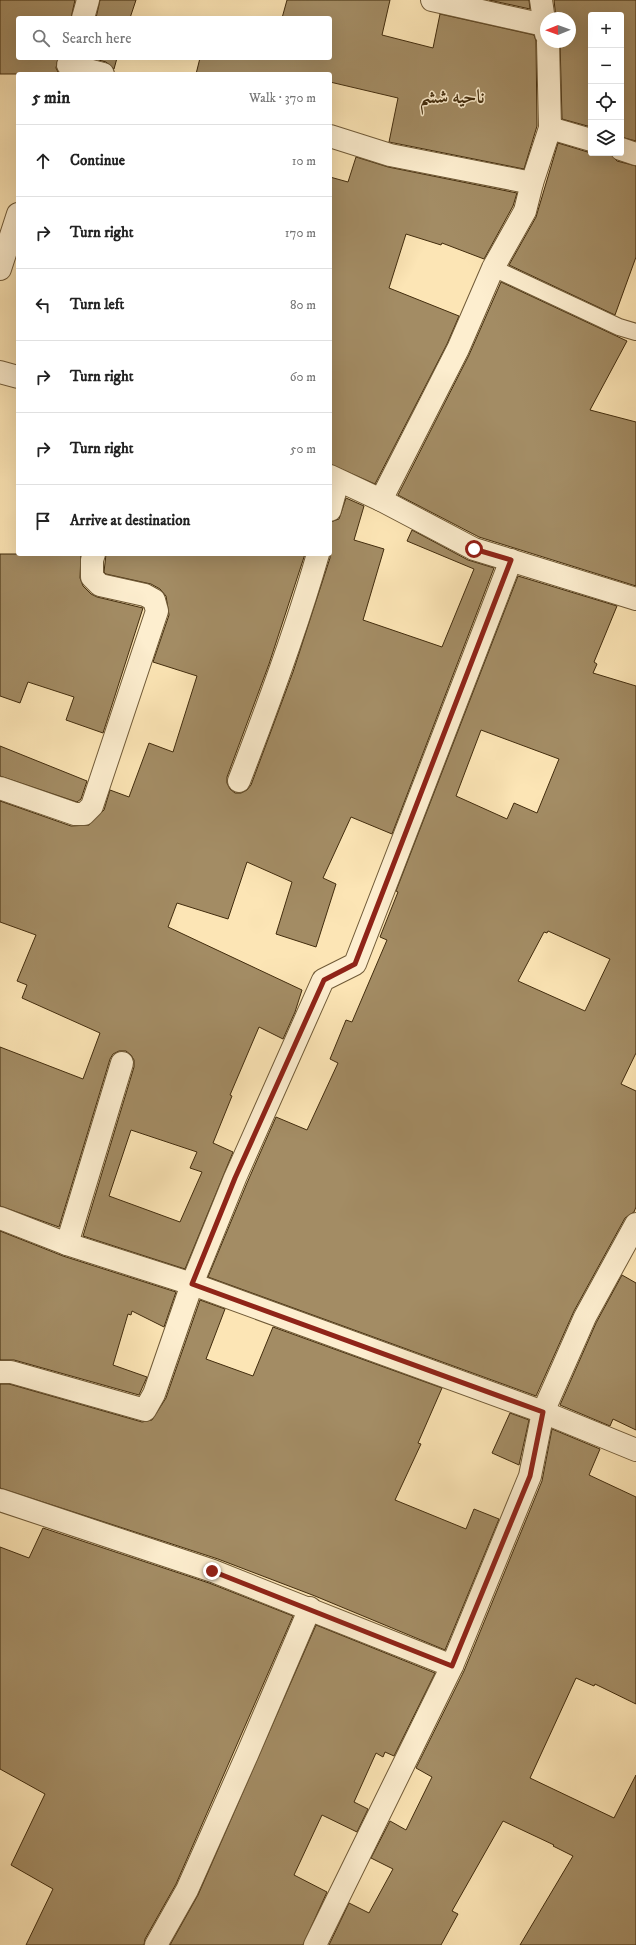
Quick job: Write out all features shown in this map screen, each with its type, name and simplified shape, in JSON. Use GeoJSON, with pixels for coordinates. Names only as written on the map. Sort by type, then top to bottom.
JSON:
{"type":"FeatureCollection","features":[{"type":"Feature","properties":{"kind":"street"},"geometry":{"type":"LineString","coordinates":[[84,16],[88,0]]}},
{"type":"Feature","properties":{"kind":"street"},"geometry":{"type":"LineString","coordinates":[[432,0],[540,31]]}},
{"type":"Feature","properties":{"kind":"street"},"geometry":{"type":"LineString","coordinates":[[541,0],[543,12]]}},
{"type":"Feature","properties":{"kind":"street"},"geometry":{"type":"LineString","coordinates":[[381,500],[458,349],[493,268],[525,211],[532,183],[550,128],[547,48]]}},
{"type":"Feature","properties":{"kind":"street"},"geometry":{"type":"LineString","coordinates":[[68,66],[94,72]]}},
{"type":"Feature","properties":{"kind":"street"},"geometry":{"type":"LineString","coordinates":[[550,128],[588,139]]}},
{"type":"Feature","properties":{"kind":"street"},"geometry":{"type":"LineString","coordinates":[[332,137],[390,154],[532,183]]}},
{"type":"Feature","properties":{"kind":"street"},"geometry":{"type":"LineString","coordinates":[[624,150],[636,154]]}},
{"type":"Feature","properties":{"kind":"street"},"geometry":{"type":"LineString","coordinates":[[2,258],[16,220]]}},
{"type":"Feature","properties":{"kind":"street"},"geometry":{"type":"LineString","coordinates":[[0,372],[16,376]]}},
{"type":"Feature","properties":{"kind":"street"},"geometry":{"type":"LineString","coordinates":[[332,494],[334,479],[381,500],[474,549],[636,599]]}},
{"type":"Feature","properties":{"kind":"street"},"geometry":{"type":"LineString","coordinates":[[0,788],[75,814],[84,814],[92,806],[157,611],[154,600],[145,595],[100,585],[92,577],[93,556]]}},
{"type":"Feature","properties":{"kind":"street"},"geometry":{"type":"LineString","coordinates":[[239,781],[275,688],[317,556]]}},
{"type":"Feature","properties":{"kind":"street"},"geometry":{"type":"LineString","coordinates":[[0,1372],[11,1372],[145,1410],[154,1394],[192,1284],[235,1178],[324,980],[355,964],[511,560]]}},
{"type":"Feature","properties":{"kind":"street"},"geometry":{"type":"LineString","coordinates":[[67,1244],[122,1063]]}},
{"type":"Feature","properties":{"kind":"street"},"geometry":{"type":"LineString","coordinates":[[0,1218],[67,1244],[192,1284],[543,1412],[636,1450]]}},
{"type":"Feature","properties":{"kind":"street"},"geometry":{"type":"LineString","coordinates":[[315,1945],[452,1666],[530,1476],[543,1412],[585,1317],[636,1224]]}},
{"type":"Feature","properties":{"kind":"street"},"geometry":{"type":"LineString","coordinates":[[0,1500],[212,1571],[310,1608],[452,1666]]}},
{"type":"Feature","properties":{"kind":"street"},"geometry":{"type":"LineString","coordinates":[[156,1945],[187,1890],[310,1608]]}},
{"type":"Feature","properties":{"kind":"lane"},"geometry":{"type":"LineString","coordinates":[[493,268],[619,327],[636,332]]}},
{"type":"Feature","properties":{"kind":"building"},"geometry":{"type":"Polygon","coordinates":[[[0,0],[75,0],[71,16],[16,16],[16,60],[58,60],[56,68],[58,72],[16,72],[16,74],[0,74],[0,0]]]}},
{"type":"Feature","properties":{"kind":"building"},"geometry":{"type":"Polygon","coordinates":[[[100,0],[136,0],[131,16],[96,16],[100,0]]]}},
{"type":"Feature","properties":{"kind":"building"},"geometry":{"type":"Polygon","coordinates":[[[287,0],[390,0],[382,35],[433,48],[440,14],[534,35],[536,41],[537,126],[524,169],[389,142],[398,98],[332,82],[332,72],[196,72],[200,60],[332,60],[332,16],[283,16],[287,0]]]}},
{"type":"Feature","properties":{"kind":"building"},"geometry":{"type":"Polygon","coordinates":[[[489,0],[529,0],[530,9],[489,0]]]}},
{"type":"Feature","properties":{"kind":"building"},"geometry":{"type":"Polygon","coordinates":[[[554,0],[636,0],[636,141],[624,138],[624,12],[588,12],[588,126],[562,119],[560,48],[576,48],[576,12],[555,12],[554,0]]]}},
{"type":"Feature","properties":{"kind":"building"},"geometry":{"type":"Polygon","coordinates":[[[98,60],[116,60],[114,69],[106,62],[98,60]]]}},
{"type":"Feature","properties":{"kind":"building"},"geometry":{"type":"Polygon","coordinates":[[[558,143],[588,152],[588,156],[612,156],[617,161],[636,166],[636,257],[615,315],[509,265],[536,217],[558,143]]]}},
{"type":"Feature","properties":{"kind":"building"},"geometry":{"type":"Polygon","coordinates":[[[356,157],[388,167],[517,193],[513,206],[484,259],[442,243],[441,245],[406,234],[389,288],[459,316],[447,344],[375,484],[332,465],[332,178],[348,182],[356,157]]]}},
{"type":"Feature","properties":{"kind":"building"},"geometry":{"type":"Polygon","coordinates":[[[501,282],[627,341],[590,410],[636,422],[636,586],[479,537],[398,495],[469,355],[501,282]]]}},
{"type":"Feature","properties":{"kind":"building"},"geometry":{"type":"Polygon","coordinates":[[[346,498],[364,506],[354,540],[384,549],[363,620],[442,647],[474,569],[407,541],[412,530],[468,560],[494,568],[392,834],[351,817],[323,878],[336,884],[316,947],[276,934],[292,882],[247,862],[228,919],[177,903],[168,927],[302,990],[295,1012],[283,1039],[259,1027],[230,1095],[232,1096],[213,1143],[233,1152],[185,1269],[83,1236],[134,1067],[134,1060],[126,1051],[119,1051],[113,1054],[110,1059],[59,1227],[0,1206],[0,1047],[83,1079],[100,1033],[22,998],[27,985],[17,981],[36,935],[0,922],[0,801],[71,826],[89,825],[104,810],[110,790],[129,797],[149,743],[173,752],[197,676],[153,662],[169,615],[166,596],[160,589],[151,584],[106,574],[104,572],[106,556],[304,556],[269,664],[227,777],[227,783],[230,789],[235,793],[241,793],[247,790],[251,785],[293,672],[330,556],[332,556],[332,521],[339,519],[346,498]],[[131,1130],[109,1196],[180,1222],[202,1172],[190,1168],[197,1152],[131,1130]]]}},
{"type":"Feature","properties":{"kind":"building"},"geometry":{"type":"Polygon","coordinates":[[[0,554],[16,554],[16,556],[81,556],[80,578],[83,586],[91,594],[97,597],[143,608],[103,733],[66,720],[74,697],[28,682],[20,703],[0,696],[0,554]]]}},
{"type":"Feature","properties":{"kind":"building"},"geometry":{"type":"Polygon","coordinates":[[[518,576],[617,606],[594,662],[597,664],[593,673],[636,686],[636,1053],[621,1084],[636,1091],[636,1207],[634,1212],[625,1218],[574,1311],[536,1396],[208,1277],[276,1117],[307,1130],[338,1063],[330,1059],[346,1020],[352,1022],[387,940],[380,937],[398,892],[396,891],[518,576]],[[481,730],[456,796],[507,819],[514,803],[537,813],[559,759],[481,730]],[[548,931],[547,933],[544,932],[518,981],[585,1011],[610,959],[548,931]]]}},
{"type":"Feature","properties":{"kind":"building"},"geometry":{"type":"Polygon","coordinates":[[[0,746],[87,781],[81,799],[77,802],[0,776],[0,746]]]}},
{"type":"Feature","properties":{"kind":"building"},"geometry":{"type":"Polygon","coordinates":[[[0,1231],[63,1256],[176,1292],[164,1327],[132,1311],[131,1315],[128,1314],[113,1365],[147,1377],[139,1395],[14,1360],[0,1360],[0,1231]]]}},
{"type":"Feature","properties":{"kind":"building"},"geometry":{"type":"Polygon","coordinates":[[[622,1275],[636,1283],[636,1430],[613,1419],[610,1426],[560,1405],[596,1323],[622,1275]]]}},
{"type":"Feature","properties":{"kind":"building"},"geometry":{"type":"Polygon","coordinates":[[[200,1300],[225,1309],[206,1359],[253,1376],[273,1327],[442,1388],[418,1443],[421,1444],[395,1500],[466,1529],[474,1509],[499,1519],[445,1650],[315,1596],[218,1559],[0,1488],[0,1384],[9,1384],[142,1422],[152,1420],[166,1398],[200,1300]]]}},
{"type":"Feature","properties":{"kind":"building"},"geometry":{"type":"Polygon","coordinates":[[[510,1413],[529,1420],[519,1465],[492,1453],[510,1413]]]}},
{"type":"Feature","properties":{"kind":"building"},"geometry":{"type":"Polygon","coordinates":[[[552,1429],[600,1449],[589,1475],[636,1497],[636,1704],[595,1684],[594,1686],[576,1678],[530,1778],[614,1818],[636,1775],[636,1945],[520,1945],[573,1856],[553,1846],[554,1845],[503,1821],[452,1911],[458,1914],[441,1945],[329,1945],[349,1903],[369,1913],[393,1869],[371,1858],[390,1821],[406,1830],[432,1777],[416,1768],[464,1671],[542,1481],[552,1429]]]}},
{"type":"Feature","properties":{"kind":"building"},"geometry":{"type":"Polygon","coordinates":[[[43,1528],[209,1583],[293,1616],[176,1884],[145,1939],[144,1945],[26,1945],[53,1889],[11,1865],[45,1794],[0,1769],[0,1547],[29,1558],[43,1528]]]}},
{"type":"Feature","properties":{"kind":"building"},"geometry":{"type":"Polygon","coordinates":[[[316,1625],[435,1673],[394,1756],[385,1752],[383,1757],[376,1753],[354,1802],[368,1809],[357,1832],[322,1815],[294,1875],[327,1892],[303,1945],[170,1945],[198,1895],[316,1625]]]}},
{"type":"Feature","properties":{"kind":"district","name":"ناحیه ششم"},"geometry":{"type":"Point","coordinates":[452,96]}},
{"type":"Feature","properties":{"kind":"route"},"geometry":{"type":"LineString","coordinates":[[212,1571],[310,1608],[452,1666],[530,1476],[543,1412],[192,1284],[235,1178],[283,1068],[324,980],[355,964],[511,560],[474,549]]}}]}
